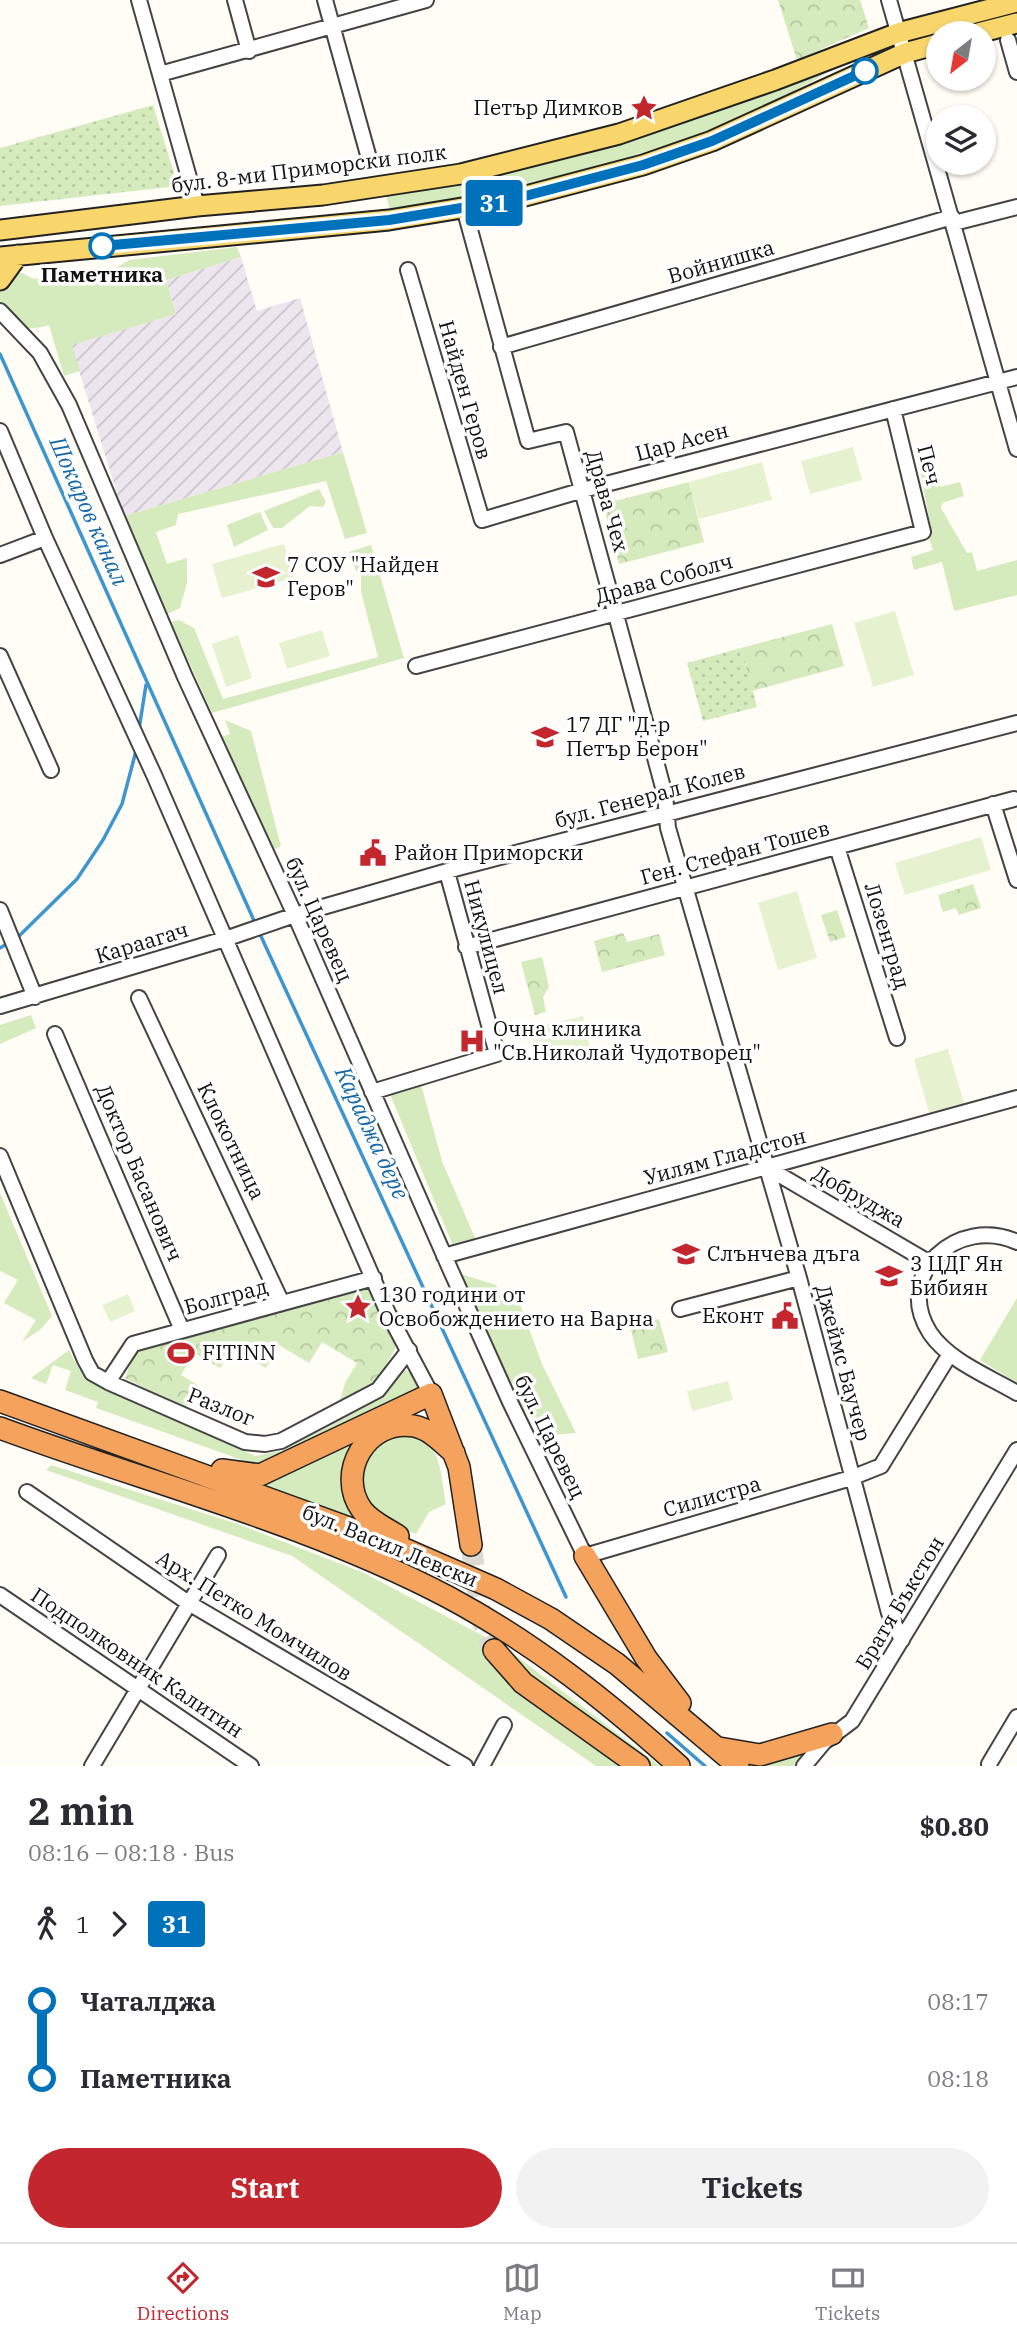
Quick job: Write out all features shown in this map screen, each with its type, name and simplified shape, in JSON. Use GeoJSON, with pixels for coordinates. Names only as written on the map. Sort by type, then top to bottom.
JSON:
{"type":"FeatureCollection","features":[{"type":"Feature","properties":{"kind":"highway"},"geometry":{"type":"LineString","coordinates":[[0,1394],[39,1415]]}},
{"type":"Feature","properties":{"kind":"highway"},"geometry":{"type":"LineString","coordinates":[[162,1459],[260,1475],[431,1394],[456,1455],[471,1545]]}},
{"type":"Feature","properties":{"kind":"highway","name":"бул. Васил Левски"},"geometry":{"type":"LineString","coordinates":[[0,1401],[451,1567],[573,1633],[643,1683],[737,1766]]}},
{"type":"Feature","properties":{"kind":"highway"},"geometry":{"type":"LineString","coordinates":[[451,1567],[367,1516],[355,1496],[352,1476],[360,1450],[369,1440],[394,1426],[423,1429],[456,1455]]}},
{"type":"Feature","properties":{"kind":"highway","name":"бул. Васил Левски"},"geometry":{"type":"LineString","coordinates":[[0,1428],[327,1543],[437,1592],[503,1629],[562,1667],[679,1766]]}},
{"type":"Feature","properties":{"kind":"highway"},"geometry":{"type":"LineString","coordinates":[[585,1556],[646,1658],[710,1741],[743,1754],[760,1755],[832,1734]]}},
{"type":"Feature","properties":{"kind":"highway"},"geometry":{"type":"LineString","coordinates":[[494,1650],[523,1683],[639,1766]]}},
{"type":"Feature","properties":{"kind":"main road","name":"бул. 8-ми Приморски полк"},"geometry":{"type":"LineString","coordinates":[[0,230],[383,187],[461,174],[546,154],[696,108],[898,33],[1017,2]]}},
{"type":"Feature","properties":{"kind":"main road"},"geometry":{"type":"LineString","coordinates":[[0,280],[9,256],[389,220],[510,200],[643,165],[712,141],[905,53],[926,47]]}},
{"type":"Feature","properties":{"kind":"street"},"geometry":{"type":"LineString","coordinates":[[139,0],[197,206]]}},
{"type":"Feature","properties":{"kind":"street"},"geometry":{"type":"LineString","coordinates":[[235,0],[249,51]]}},
{"type":"Feature","properties":{"kind":"street"},"geometry":{"type":"LineString","coordinates":[[325,0],[370,162]]}},
{"type":"Feature","properties":{"kind":"street"},"geometry":{"type":"LineString","coordinates":[[160,74],[422,0]]}},
{"type":"Feature","properties":{"kind":"street"},"geometry":{"type":"LineString","coordinates":[[889,0],[1017,449]]}},
{"type":"Feature","properties":{"kind":"street"},"geometry":{"type":"LineString","coordinates":[[1012,31],[1017,72]]}},
{"type":"Feature","properties":{"kind":"street","name":"Войнишка"},"geometry":{"type":"LineString","coordinates":[[500,346],[841,248],[1017,207]]}},
{"type":"Feature","properties":{"kind":"street","name":"Драва Чех"},"geometry":{"type":"LineString","coordinates":[[464,208],[528,441],[566,432],[665,795],[666,812]]}},
{"type":"Feature","properties":{"kind":"street","name":"Найден Геров"},"geometry":{"type":"LineString","coordinates":[[408,271],[482,520]]}},
{"type":"Feature","properties":{"kind":"street","name":"бул. Царевец"},"geometry":{"type":"LineString","coordinates":[[0,311],[40,353],[64,395],[289,917],[372,1092],[515,1413],[585,1556]]}},
{"type":"Feature","properties":{"kind":"street"},"geometry":{"type":"LineString","coordinates":[[999,383],[1017,377]]}},
{"type":"Feature","properties":{"kind":"street","name":"Цар Асен"},"geometry":{"type":"LineString","coordinates":[[482,520],[583,490],[985,384],[999,383]]}},
{"type":"Feature","properties":{"kind":"street","name":"Печ"},"geometry":{"type":"LineString","coordinates":[[893,409],[923,532]]}},
{"type":"Feature","properties":{"kind":"street"},"geometry":{"type":"LineString","coordinates":[[0,431],[374,1278],[431,1394]]}},
{"type":"Feature","properties":{"kind":"street","name":"Драва Соболч"},"geometry":{"type":"LineString","coordinates":[[416,666],[923,532]]}},
{"type":"Feature","properties":{"kind":"street"},"geometry":{"type":"LineString","coordinates":[[0,555],[45,538]]}},
{"type":"Feature","properties":{"kind":"street"},"geometry":{"type":"LineString","coordinates":[[0,656],[51,770]]}},
{"type":"Feature","properties":{"kind":"street","name":"бул. Генерал Колев"},"geometry":{"type":"LineString","coordinates":[[289,917],[666,812],[1017,723]]}},
{"type":"Feature","properties":{"kind":"street","name":"Ген. Стефан Тошев"},"geometry":{"type":"LineString","coordinates":[[466,947],[1014,799]]}},
{"type":"Feature","properties":{"kind":"street"},"geometry":{"type":"LineString","coordinates":[[993,804],[1017,880]]}},
{"type":"Feature","properties":{"kind":"street","name":"Джеймс Баучер"},"geometry":{"type":"LineString","coordinates":[[666,812],[668,828],[799,1278],[889,1613],[902,1640]]}},
{"type":"Feature","properties":{"kind":"street","name":"Лозенград"},"geometry":{"type":"LineString","coordinates":[[837,847],[897,1038]]}},
{"type":"Feature","properties":{"kind":"street","name":"Никулицел"},"geometry":{"type":"LineString","coordinates":[[372,1092],[497,1054],[447,872]]}},
{"type":"Feature","properties":{"kind":"street"},"geometry":{"type":"LineString","coordinates":[[0,910],[35,997]]}},
{"type":"Feature","properties":{"kind":"street","name":"Караагач"},"geometry":{"type":"LineString","coordinates":[[0,1006],[225,939],[289,917]]}},
{"type":"Feature","properties":{"kind":"street","name":"Клокотница"},"geometry":{"type":"LineString","coordinates":[[139,998],[282,1304]]}},
{"type":"Feature","properties":{"kind":"street","name":"Доктор Басанович"},"geometry":{"type":"LineString","coordinates":[[55,1034],[182,1330]]}},
{"type":"Feature","properties":{"kind":"street","name":"Уилям Гладстон"},"geometry":{"type":"LineString","coordinates":[[444,1256],[1017,1098]]}},
{"type":"Feature","properties":{"kind":"street","name":"Разлог"},"geometry":{"type":"LineString","coordinates":[[0,1156],[85,1360],[92,1373],[108,1382],[245,1442],[265,1444],[291,1436],[378,1390],[409,1350]]}},
{"type":"Feature","properties":{"kind":"street","name":"Добруджа"},"geometry":{"type":"LineString","coordinates":[[766,1167],[930,1264]]}},
{"type":"Feature","properties":{"kind":"street"},"geometry":{"type":"LineString","coordinates":[[1017,1242],[985,1233],[968,1236],[946,1247],[930,1264],[921,1286],[921,1308],[928,1330],[950,1354],[1017,1393]]}},
{"type":"Feature","properties":{"kind":"street","name":"Болград"},"geometry":{"type":"LineString","coordinates":[[108,1382],[134,1345],[374,1278]]}},
{"type":"Feature","properties":{"kind":"street"},"geometry":{"type":"LineString","coordinates":[[680,1309],[799,1278]]}},
{"type":"Feature","properties":{"kind":"street","name":"Силистра"},"geometry":{"type":"LineString","coordinates":[[585,1556],[851,1478],[881,1466],[950,1354]]}},
{"type":"Feature","properties":{"kind":"street","name":"Братя Бъкстон"},"geometry":{"type":"LineString","coordinates":[[804,1766],[832,1734],[852,1721],[1017,1450]]}},
{"type":"Feature","properties":{"kind":"street","name":"Арх. Петко Момчилов"},"geometry":{"type":"LineString","coordinates":[[27,1492],[187,1602],[465,1766]]}},
{"type":"Feature","properties":{"kind":"street"},"geometry":{"type":"LineString","coordinates":[[92,1766],[135,1689],[218,1555]]}},
{"type":"Feature","properties":{"kind":"street","name":"Подполковник Калитин"},"geometry":{"type":"LineString","coordinates":[[0,1595],[251,1766]]}},
{"type":"Feature","properties":{"kind":"street"},"geometry":{"type":"LineString","coordinates":[[989,1763],[1017,1717]]}},
{"type":"Feature","properties":{"kind":"street"},"geometry":{"type":"LineString","coordinates":[[482,1766],[504,1725]]}},
{"type":"Feature","properties":{"kind":"shaded area"},"geometry":{"type":"Polygon","coordinates":[[[241,257],[257,311],[300,298],[343,452],[124,516],[71,345],[176,314],[166,280],[241,257]]]}},
{"type":"Feature","properties":{"kind":"green space"},"geometry":{"type":"Polygon","coordinates":[[[778,0],[860,0],[869,28],[797,60],[778,0]]]}},
{"type":"Feature","properties":{"kind":"green space"},"geometry":{"type":"Polygon","coordinates":[[[861,52],[862,55],[759,109],[658,148],[570,173],[390,211],[386,195],[715,111],[766,93],[861,52]]]}},
{"type":"Feature","properties":{"kind":"green space"},"geometry":{"type":"Polygon","coordinates":[[[153,105],[178,186],[0,206],[0,148],[153,105]]]}},
{"type":"Feature","properties":{"kind":"green space"},"geometry":{"type":"Polygon","coordinates":[[[237,247],[241,257],[166,280],[176,314],[72,345],[80,371],[64,376],[49,325],[22,327],[0,311],[0,274],[22,273],[34,279],[116,268],[129,260],[237,247]]]}},
{"type":"Feature","properties":{"kind":"green space"},"geometry":{"type":"Polygon","coordinates":[[[853,447],[862,480],[810,494],[801,461],[853,447]]]}},
{"type":"Feature","properties":{"kind":"green space"},"geometry":{"type":"Polygon","coordinates":[[[343,452],[367,533],[345,539],[326,481],[178,514],[176,525],[156,532],[167,564],[187,558],[187,583],[180,608],[167,614],[124,516],[343,452]]]}},
{"type":"Feature","properties":{"kind":"green space"},"geometry":{"type":"Polygon","coordinates":[[[934,460],[941,487],[960,482],[964,496],[942,503],[941,508],[967,553],[972,552],[977,571],[1017,560],[1017,595],[954,611],[942,562],[914,570],[911,557],[933,550],[928,535],[931,528],[919,465],[934,460]]]}},
{"type":"Feature","properties":{"kind":"green space"},"geometry":{"type":"Polygon","coordinates":[[[762,462],[772,500],[699,519],[689,482],[762,462]]]}},
{"type":"Feature","properties":{"kind":"green space"},"geometry":{"type":"Polygon","coordinates":[[[689,482],[704,542],[619,564],[603,504],[689,482]]]}},
{"type":"Feature","properties":{"kind":"green space"},"geometry":{"type":"Polygon","coordinates":[[[319,489],[326,502],[323,507],[310,506],[282,528],[273,528],[264,511],[319,489]]]}},
{"type":"Feature","properties":{"kind":"green space"},"geometry":{"type":"Polygon","coordinates":[[[260,512],[268,530],[234,547],[227,525],[260,512]]]}},
{"type":"Feature","properties":{"kind":"green space"},"geometry":{"type":"Polygon","coordinates":[[[284,544],[294,578],[222,598],[212,564],[284,544]]]}},
{"type":"Feature","properties":{"kind":"green space"},"geometry":{"type":"Polygon","coordinates":[[[371,545],[404,658],[212,713],[171,622],[179,620],[194,628],[223,699],[378,657],[361,592],[361,576],[357,573],[349,552],[371,545]]]}},
{"type":"Feature","properties":{"kind":"green space"},"geometry":{"type":"Polygon","coordinates":[[[895,611],[914,675],[873,687],[854,623],[895,611]]]}},
{"type":"Feature","properties":{"kind":"green space"},"geometry":{"type":"Polygon","coordinates":[[[832,624],[844,666],[752,691],[741,648],[832,624]]]}},
{"type":"Feature","properties":{"kind":"green space"},"geometry":{"type":"Polygon","coordinates":[[[322,630],[330,656],[287,669],[279,643],[322,630]]]}},
{"type":"Feature","properties":{"kind":"green space"},"geometry":{"type":"Polygon","coordinates":[[[238,635],[252,678],[226,687],[212,644],[238,635]]]}},
{"type":"Feature","properties":{"kind":"green space"},"geometry":{"type":"Polygon","coordinates":[[[741,648],[757,707],[703,721],[687,663],[741,648]]]}},
{"type":"Feature","properties":{"kind":"green space"},"geometry":{"type":"Polygon","coordinates":[[[225,720],[251,731],[281,846],[267,853],[218,747],[221,737],[230,734],[225,720]]]}},
{"type":"Feature","properties":{"kind":"green space"},"geometry":{"type":"Polygon","coordinates":[[[981,837],[991,870],[905,895],[895,863],[981,837]]]}},
{"type":"Feature","properties":{"kind":"green space"},"geometry":{"type":"Polygon","coordinates":[[[973,884],[981,908],[959,915],[956,908],[943,912],[938,895],[973,884]]]}},
{"type":"Feature","properties":{"kind":"green space"},"geometry":{"type":"Polygon","coordinates":[[[797,891],[817,958],[778,970],[758,903],[797,891]]]}},
{"type":"Feature","properties":{"kind":"green space"},"geometry":{"type":"Polygon","coordinates":[[[837,910],[846,937],[830,942],[821,915],[837,910]]]}},
{"type":"Feature","properties":{"kind":"green space"},"geometry":{"type":"Polygon","coordinates":[[[623,933],[627,942],[659,934],[665,955],[602,972],[594,941],[623,933]]]}},
{"type":"Feature","properties":{"kind":"green space"},"geometry":{"type":"Polygon","coordinates":[[[542,957],[549,987],[543,997],[546,1012],[535,1015],[521,962],[542,957]]]}},
{"type":"Feature","properties":{"kind":"green space"},"geometry":{"type":"Polygon","coordinates":[[[31,1015],[36,1028],[0,1044],[0,1025],[31,1015]]]}},
{"type":"Feature","properties":{"kind":"green space"},"geometry":{"type":"Polygon","coordinates":[[[583,1016],[591,1051],[539,1064],[531,1029],[583,1016]]]}},
{"type":"Feature","properties":{"kind":"green space"},"geometry":{"type":"Polygon","coordinates":[[[948,1049],[965,1106],[930,1116],[914,1059],[948,1049]]]}},
{"type":"Feature","properties":{"kind":"green space"},"geometry":{"type":"Polygon","coordinates":[[[419,1077],[442,1161],[479,1247],[456,1253],[387,1087],[419,1077]]]}},
{"type":"Feature","properties":{"kind":"green space"},"geometry":{"type":"Polygon","coordinates":[[[0,1193],[52,1316],[41,1329],[22,1342],[36,1320],[4,1303],[18,1280],[0,1271],[0,1193]]]}},
{"type":"Feature","properties":{"kind":"green space"},"geometry":{"type":"Polygon","coordinates":[[[451,1271],[496,1285],[503,1302],[517,1296],[542,1364],[576,1433],[542,1436],[532,1416],[510,1402],[451,1271]]]}},
{"type":"Feature","properties":{"kind":"green space"},"geometry":{"type":"Polygon","coordinates":[[[363,1287],[371,1290],[395,1340],[395,1349],[375,1384],[339,1404],[345,1383],[357,1363],[322,1342],[309,1363],[279,1345],[266,1368],[233,1348],[220,1368],[194,1353],[181,1375],[198,1385],[185,1410],[125,1378],[135,1351],[363,1287]]]}},
{"type":"Feature","properties":{"kind":"green space"},"geometry":{"type":"Polygon","coordinates":[[[128,1294],[135,1311],[110,1322],[102,1305],[128,1294]]]}},
{"type":"Feature","properties":{"kind":"green space"},"geometry":{"type":"Polygon","coordinates":[[[1017,1298],[1017,1383],[980,1360],[1017,1298]]]}},
{"type":"Feature","properties":{"kind":"green space"},"geometry":{"type":"Polygon","coordinates":[[[659,1319],[668,1352],[638,1359],[630,1326],[659,1319]]]}},
{"type":"Feature","properties":{"kind":"green space"},"geometry":{"type":"Polygon","coordinates":[[[69,1350],[84,1378],[255,1456],[284,1450],[384,1397],[403,1368],[413,1375],[419,1387],[418,1392],[259,1466],[96,1408],[98,1402],[65,1390],[71,1371],[53,1365],[46,1384],[31,1378],[69,1350]]]}},
{"type":"Feature","properties":{"kind":"green space"},"geometry":{"type":"Polygon","coordinates":[[[728,1381],[733,1400],[692,1411],[687,1391],[728,1381]]]}},
{"type":"Feature","properties":{"kind":"green space"},"geometry":{"type":"Polygon","coordinates":[[[368,1434],[345,1494],[352,1519],[267,1486],[268,1482],[368,1434]]]}},
{"type":"Feature","properties":{"kind":"green space"},"geometry":{"type":"Polygon","coordinates":[[[396,1435],[411,1436],[423,1441],[431,1447],[439,1466],[446,1504],[429,1512],[416,1534],[379,1521],[360,1485],[364,1468],[374,1449],[396,1435]]]}},
{"type":"Feature","properties":{"kind":"green space"},"geometry":{"type":"Polygon","coordinates":[[[51,1465],[238,1524],[364,1573],[506,1648],[660,1766],[651,1766],[611,1737],[632,1766],[596,1766],[292,1556],[46,1470],[51,1465]]]}},
{"type":"Feature","properties":{"kind":"green space"},"geometry":{"type":"Polygon","coordinates":[[[816,1742],[797,1766],[755,1766],[755,1762],[816,1742]]]}},
{"type":"Feature","properties":{"kind":"waterway","name":"Шокаров канал"},"geometry":{"type":"LineString","coordinates":[[0,354],[256,925]]}},
{"type":"Feature","properties":{"kind":"waterway"},"geometry":{"type":"LineString","coordinates":[[139,729],[146,685]]}},
{"type":"Feature","properties":{"kind":"waterway"},"geometry":{"type":"LineString","coordinates":[[15,940],[77,879],[103,840],[122,804],[136,751]]}},
{"type":"Feature","properties":{"kind":"waterway","name":"Караджа дере"},"geometry":{"type":"LineString","coordinates":[[259,932],[566,1597]]}},
{"type":"Feature","properties":{"kind":"waterway"},"geometry":{"type":"LineString","coordinates":[[0,948],[8,943]]}},
{"type":"Feature","properties":{"kind":"waterway","name":"Караджа дере"},"geometry":{"type":"LineString","coordinates":[[667,1733],[705,1766]]}},
{"type":"Feature","properties":{"kind":"tunnel"},"geometry":{"type":"LineString","coordinates":[[471,1545],[482,1621],[494,1650]]}},
{"type":"Feature","properties":{"kind":"bus line","name":"31"},"geometry":{"type":"LineString","coordinates":[[102,246],[389,220],[510,200],[643,165],[712,141],[865,71]]}},
{"type":"Feature","properties":{"kind":"place","name":"Петър Димков"},"geometry":{"type":"Point","coordinates":[644,108]}},
{"type":"Feature","properties":{"kind":"place","name":"Паметника"},"geometry":{"type":"Point","coordinates":[102,246]}},
{"type":"Feature","properties":{"kind":"place","name":"7 СОУ \"Найден Геров\""},"geometry":{"type":"Point","coordinates":[266,577]}},
{"type":"Feature","properties":{"kind":"place","name":"17 ДГ \"Д-р Петър Берон\""},"geometry":{"type":"Point","coordinates":[545,737]}},
{"type":"Feature","properties":{"kind":"place","name":"Район Приморски"},"geometry":{"type":"Point","coordinates":[373,853]}},
{"type":"Feature","properties":{"kind":"place","name":"Очна клиника \"Св.Николай Чудотворец\""},"geometry":{"type":"Point","coordinates":[472,1041]}},
{"type":"Feature","properties":{"kind":"place","name":"Слънчева дъга"},"geometry":{"type":"Point","coordinates":[686,1254]}},
{"type":"Feature","properties":{"kind":"place","name":"3 ЦДГ Ян Бибиян"},"geometry":{"type":"Point","coordinates":[889,1276]}},
{"type":"Feature","properties":{"kind":"place","name":"130 години от Освобождението на Варна"},"geometry":{"type":"Point","coordinates":[358,1307]}},
{"type":"Feature","properties":{"kind":"place","name":"Еконт"},"geometry":{"type":"Point","coordinates":[785,1316]}},
{"type":"Feature","properties":{"kind":"place","name":"FITINN"},"geometry":{"type":"Point","coordinates":[181,1353]}}]}
